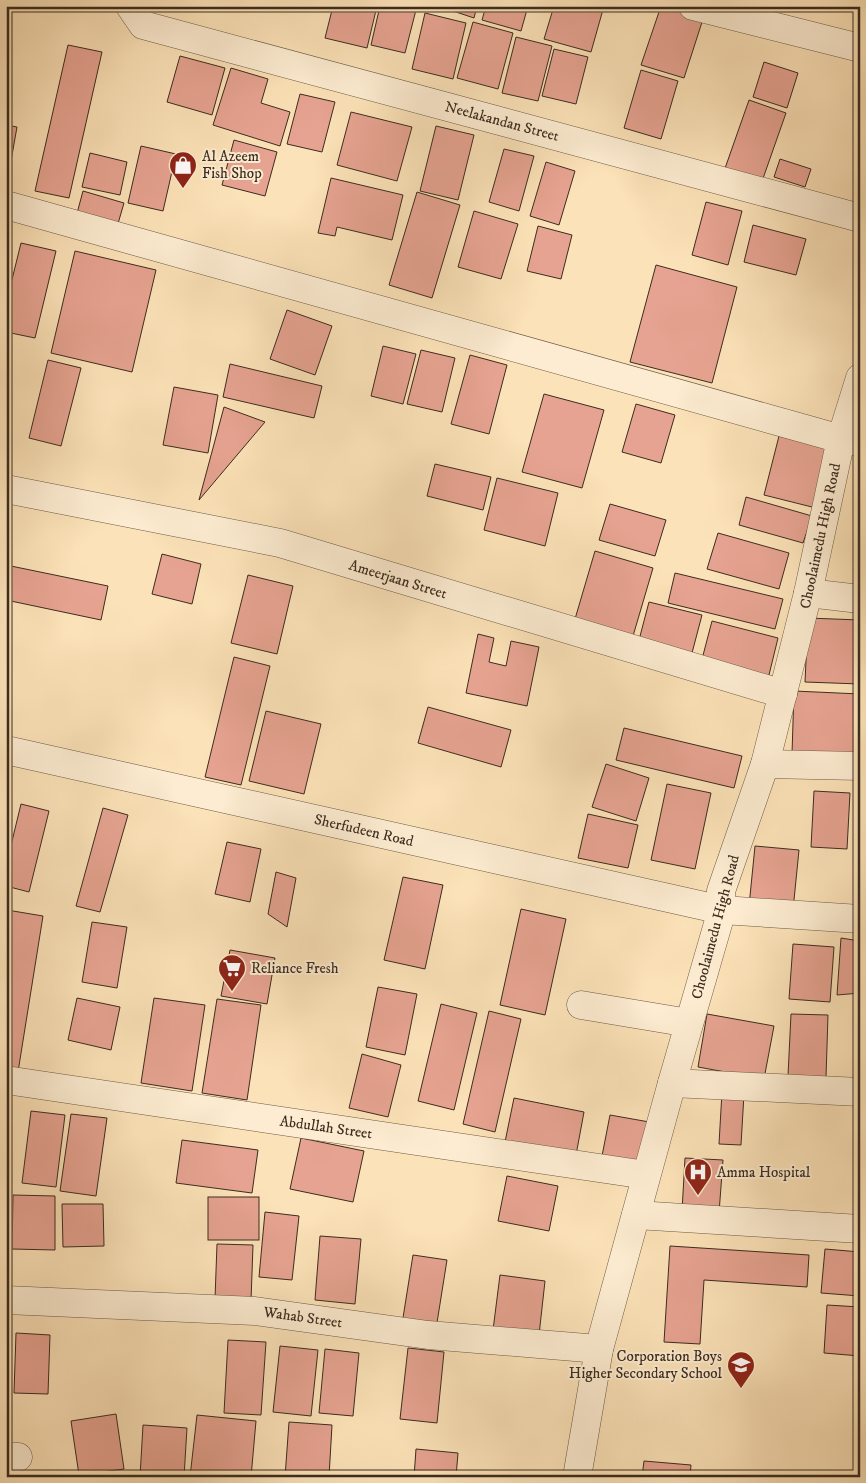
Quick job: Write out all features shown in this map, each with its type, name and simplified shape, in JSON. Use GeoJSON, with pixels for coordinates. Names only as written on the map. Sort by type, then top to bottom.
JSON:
{"type":"FeatureCollection","features":[{"type":"Feature","properties":{"kind":"street"},"geometry":{"type":"LineString","coordinates":[[693,6],[860,48]]}},
{"type":"Feature","properties":{"kind":"street","name":"Neelakandan Street"},"geometry":{"type":"LineString","coordinates":[[137,15],[860,218]]}},
{"type":"Feature","properties":{"kind":"street"},"geometry":{"type":"LineString","coordinates":[[6,205],[850,440]]}},
{"type":"Feature","properties":{"kind":"street","name":"Choolaimedu High Road"},"geometry":{"type":"LineString","coordinates":[[577,1477],[599,1348],[646,1175],[722,910],[722,891],[765,764],[808,593],[850,440],[860,378]]}},
{"type":"Feature","properties":{"kind":"street","name":"Ameerjaan Street"},"geometry":{"type":"LineString","coordinates":[[6,489],[280,543],[783,694]]}},
{"type":"Feature","properties":{"kind":"street"},"geometry":{"type":"LineString","coordinates":[[808,593],[860,598]]}},
{"type":"Feature","properties":{"kind":"street","name":"Sherfudeen Road"},"geometry":{"type":"LineString","coordinates":[[6,750],[722,910],[860,919]]}},
{"type":"Feature","properties":{"kind":"street"},"geometry":{"type":"LineString","coordinates":[[765,764],[860,766]]}},
{"type":"Feature","properties":{"kind":"street"},"geometry":{"type":"LineString","coordinates":[[581,1005],[689,1023]]}},
{"type":"Feature","properties":{"kind":"street","name":"Abdullah Street"},"geometry":{"type":"LineString","coordinates":[[6,1080],[646,1175]]}},
{"type":"Feature","properties":{"kind":"street"},"geometry":{"type":"LineString","coordinates":[[672,1083],[860,1092]]}},
{"type":"Feature","properties":{"kind":"street"},"geometry":{"type":"LineString","coordinates":[[636,1215],[860,1229]]}},
{"type":"Feature","properties":{"kind":"street","name":"Wahab Street"},"geometry":{"type":"LineString","coordinates":[[6,1300],[255,1311],[428,1334],[599,1348]]}},
{"type":"Feature","properties":{"kind":"building"},"geometry":{"type":"Polygon","coordinates":[[[333,6],[377,6],[367,48],[325,38],[333,6]]]}},
{"type":"Feature","properties":{"kind":"building"},"geometry":{"type":"Polygon","coordinates":[[[380,6],[417,6],[405,53],[371,45],[380,6]]]}},
{"type":"Feature","properties":{"kind":"building"},"geometry":{"type":"Polygon","coordinates":[[[438,6],[477,6],[474,18],[438,6]]]}},
{"type":"Feature","properties":{"kind":"building"},"geometry":{"type":"Polygon","coordinates":[[[486,6],[528,6],[521,31],[482,20],[486,6]]]}},
{"type":"Feature","properties":{"kind":"building"},"geometry":{"type":"Polygon","coordinates":[[[554,6],[604,6],[591,52],[544,39],[554,6]]]}},
{"type":"Feature","properties":{"kind":"building"},"geometry":{"type":"Polygon","coordinates":[[[661,6],[703,19],[684,78],[641,65],[661,6]]]}},
{"type":"Feature","properties":{"kind":"building"},"geometry":{"type":"Polygon","coordinates":[[[425,13],[466,23],[453,79],[412,69],[425,13]]]}},
{"type":"Feature","properties":{"kind":"building"},"geometry":{"type":"Polygon","coordinates":[[[473,22],[513,33],[498,89],[457,78],[473,22]]]}},
{"type":"Feature","properties":{"kind":"building"},"geometry":{"type":"Polygon","coordinates":[[[516,37],[552,46],[538,101],[502,93],[516,37]]]}},
{"type":"Feature","properties":{"kind":"building"},"geometry":{"type":"Polygon","coordinates":[[[68,45],[102,52],[69,198],[35,191],[68,45]]]}},
{"type":"Feature","properties":{"kind":"building"},"geometry":{"type":"Polygon","coordinates":[[[554,49],[588,57],[576,104],[542,96],[554,49]]]}},
{"type":"Feature","properties":{"kind":"building"},"geometry":{"type":"Polygon","coordinates":[[[180,56],[225,68],[212,115],[167,102],[180,56]]]}},
{"type":"Feature","properties":{"kind":"building"},"geometry":{"type":"Polygon","coordinates":[[[764,62],[798,73],[787,108],[753,97],[764,62]]]}},
{"type":"Feature","properties":{"kind":"building"},"geometry":{"type":"Polygon","coordinates":[[[231,68],[268,79],[261,103],[290,112],[280,146],[213,125],[231,68]]]}},
{"type":"Feature","properties":{"kind":"building"},"geometry":{"type":"Polygon","coordinates":[[[641,70],[678,81],[661,139],[624,128],[641,70]]]}},
{"type":"Feature","properties":{"kind":"building"},"geometry":{"type":"Polygon","coordinates":[[[300,94],[335,102],[322,152],[287,144],[300,94]]]}},
{"type":"Feature","properties":{"kind":"building"},"geometry":{"type":"Polygon","coordinates":[[[749,100],[786,113],[760,187],[723,174],[749,100]]]}},
{"type":"Feature","properties":{"kind":"building"},"geometry":{"type":"Polygon","coordinates":[[[351,112],[412,127],[397,181],[337,165],[351,112]]]}},
{"type":"Feature","properties":{"kind":"building"},"geometry":{"type":"Polygon","coordinates":[[[6,125],[17,127],[6,189],[6,125]]]}},
{"type":"Feature","properties":{"kind":"building"},"geometry":{"type":"Polygon","coordinates":[[[436,126],[474,135],[458,200],[420,191],[436,126]]]}},
{"type":"Feature","properties":{"kind":"building"},"geometry":{"type":"Polygon","coordinates":[[[234,140],[277,152],[265,196],[222,185],[234,140]]]}},
{"type":"Feature","properties":{"kind":"building"},"geometry":{"type":"Polygon","coordinates":[[[141,146],[176,154],[163,211],[128,203],[141,146]]]}},
{"type":"Feature","properties":{"kind":"building"},"geometry":{"type":"Polygon","coordinates":[[[504,149],[534,156],[519,211],[489,202],[504,149]]]}},
{"type":"Feature","properties":{"kind":"building"},"geometry":{"type":"Polygon","coordinates":[[[90,153],[127,162],[120,195],[82,187],[90,153]]]}},
{"type":"Feature","properties":{"kind":"building"},"geometry":{"type":"Polygon","coordinates":[[[780,159],[811,169],[805,187],[774,177],[780,159]]]}},
{"type":"Feature","properties":{"kind":"building"},"geometry":{"type":"Polygon","coordinates":[[[546,162],[575,171],[559,225],[530,216],[546,162]]]}},
{"type":"Feature","properties":{"kind":"building"},"geometry":{"type":"Polygon","coordinates":[[[331,178],[403,195],[392,240],[337,227],[335,236],[318,233],[331,178]]]}},
{"type":"Feature","properties":{"kind":"building"},"geometry":{"type":"Polygon","coordinates":[[[83,191],[124,203],[117,227],[76,217],[83,191]]]}},
{"type":"Feature","properties":{"kind":"building"},"geometry":{"type":"Polygon","coordinates":[[[417,192],[460,205],[432,298],[389,285],[417,192]]]}},
{"type":"Feature","properties":{"kind":"building"},"geometry":{"type":"Polygon","coordinates":[[[706,202],[742,211],[728,265],[692,255],[706,202]]]}},
{"type":"Feature","properties":{"kind":"building"},"geometry":{"type":"Polygon","coordinates":[[[474,211],[518,224],[501,279],[458,267],[474,211]]]}},
{"type":"Feature","properties":{"kind":"building"},"geometry":{"type":"Polygon","coordinates":[[[753,225],[806,239],[796,275],[744,262],[753,225]]]}},
{"type":"Feature","properties":{"kind":"building"},"geometry":{"type":"Polygon","coordinates":[[[538,226],[572,235],[561,279],[527,271],[538,226]]]}},
{"type":"Feature","properties":{"kind":"building"},"geometry":{"type":"Polygon","coordinates":[[[21,243],[56,251],[35,338],[6,332],[6,304],[21,243]]]}},
{"type":"Feature","properties":{"kind":"building"},"geometry":{"type":"Polygon","coordinates":[[[75,251],[156,270],[132,372],[51,353],[75,251]]]}},
{"type":"Feature","properties":{"kind":"building"},"geometry":{"type":"Polygon","coordinates":[[[656,265],[737,287],[712,383],[630,362],[656,265]]]}},
{"type":"Feature","properties":{"kind":"building"},"geometry":{"type":"Polygon","coordinates":[[[287,310],[332,326],[315,375],[270,359],[287,310]]]}},
{"type":"Feature","properties":{"kind":"building"},"geometry":{"type":"Polygon","coordinates":[[[383,346],[416,354],[403,404],[371,396],[383,346]]]}},
{"type":"Feature","properties":{"kind":"building"},"geometry":{"type":"Polygon","coordinates":[[[421,350],[455,358],[442,412],[407,404],[421,350]]]}},
{"type":"Feature","properties":{"kind":"building"},"geometry":{"type":"Polygon","coordinates":[[[470,355],[507,365],[489,434],[451,424],[470,355]]]}},
{"type":"Feature","properties":{"kind":"building"},"geometry":{"type":"Polygon","coordinates":[[[48,360],[81,368],[61,446],[29,438],[48,360]]]}},
{"type":"Feature","properties":{"kind":"building"},"geometry":{"type":"Polygon","coordinates":[[[230,364],[322,386],[314,418],[223,397],[230,364]]]}},
{"type":"Feature","properties":{"kind":"building"},"geometry":{"type":"Polygon","coordinates":[[[174,387],[218,395],[208,453],[163,445],[174,387]]]}},
{"type":"Feature","properties":{"kind":"building"},"geometry":{"type":"Polygon","coordinates":[[[544,394],[604,410],[582,488],[522,472],[544,394]]]}},
{"type":"Feature","properties":{"kind":"building"},"geometry":{"type":"Polygon","coordinates":[[[636,404],[675,415],[661,463],[622,452],[636,404]]]}},
{"type":"Feature","properties":{"kind":"building"},"geometry":{"type":"Polygon","coordinates":[[[224,407],[265,422],[199,500],[224,407]]]}},
{"type":"Feature","properties":{"kind":"building"},"geometry":{"type":"Polygon","coordinates":[[[779,436],[830,449],[816,508],[764,495],[779,436]]]}},
{"type":"Feature","properties":{"kind":"building"},"geometry":{"type":"Polygon","coordinates":[[[435,464],[491,477],[483,510],[427,496],[435,464]]]}},
{"type":"Feature","properties":{"kind":"building"},"geometry":{"type":"Polygon","coordinates":[[[497,478],[558,493],[545,546],[484,530],[497,478]]]}},
{"type":"Feature","properties":{"kind":"building"},"geometry":{"type":"Polygon","coordinates":[[[746,497],[812,516],[803,543],[739,525],[746,497]]]}},
{"type":"Feature","properties":{"kind":"building"},"geometry":{"type":"Polygon","coordinates":[[[610,504],[666,520],[655,556],[599,540],[610,504]]]}},
{"type":"Feature","properties":{"kind":"building"},"geometry":{"type":"Polygon","coordinates":[[[718,533],[789,553],[779,589],[707,569],[718,533]]]}},
{"type":"Feature","properties":{"kind":"building"},"geometry":{"type":"Polygon","coordinates":[[[595,551],[653,568],[633,636],[575,619],[595,551]]]}},
{"type":"Feature","properties":{"kind":"building"},"geometry":{"type":"Polygon","coordinates":[[[162,554],[201,564],[192,604],[152,594],[162,554]]]}},
{"type":"Feature","properties":{"kind":"building"},"geometry":{"type":"Polygon","coordinates":[[[6,565],[108,586],[101,620],[6,600],[6,565]]]}},
{"type":"Feature","properties":{"kind":"building"},"geometry":{"type":"Polygon","coordinates":[[[675,573],[783,599],[775,629],[668,603],[675,573]]]}},
{"type":"Feature","properties":{"kind":"building"},"geometry":{"type":"Polygon","coordinates":[[[248,575],[293,586],[277,654],[231,643],[248,575]]]}},
{"type":"Feature","properties":{"kind":"building"},"geometry":{"type":"Polygon","coordinates":[[[649,602],[702,615],[692,653],[639,640],[649,602]]]}},
{"type":"Feature","properties":{"kind":"building"},"geometry":{"type":"Polygon","coordinates":[[[808,618],[860,620],[860,684],[805,682],[808,618]]]}},
{"type":"Feature","properties":{"kind":"building"},"geometry":{"type":"Polygon","coordinates":[[[712,621],[778,638],[768,679],[701,663],[712,621]]]}},
{"type":"Feature","properties":{"kind":"building"},"geometry":{"type":"Polygon","coordinates":[[[478,634],[494,638],[489,662],[506,666],[511,641],[539,647],[527,706],[466,693],[478,634]]]}},
{"type":"Feature","properties":{"kind":"building"},"geometry":{"type":"Polygon","coordinates":[[[234,657],[270,666],[241,785],[205,777],[234,657]]]}},
{"type":"Feature","properties":{"kind":"building"},"geometry":{"type":"Polygon","coordinates":[[[794,691],[860,694],[860,756],[792,754],[794,691]]]}},
{"type":"Feature","properties":{"kind":"building"},"geometry":{"type":"Polygon","coordinates":[[[428,707],[511,730],[501,767],[418,743],[428,707]]]}},
{"type":"Feature","properties":{"kind":"building"},"geometry":{"type":"Polygon","coordinates":[[[266,711],[321,724],[304,794],[249,781],[266,711]]]}},
{"type":"Feature","properties":{"kind":"building"},"geometry":{"type":"Polygon","coordinates":[[[624,728],[742,756],[734,788],[616,760],[624,728]]]}},
{"type":"Feature","properties":{"kind":"building"},"geometry":{"type":"Polygon","coordinates":[[[606,764],[649,778],[636,821],[592,807],[606,764]]]}},
{"type":"Feature","properties":{"kind":"building"},"geometry":{"type":"Polygon","coordinates":[[[667,784],[711,793],[695,869],[651,860],[667,784]]]}},
{"type":"Feature","properties":{"kind":"building"},"geometry":{"type":"Polygon","coordinates":[[[814,791],[850,793],[847,849],[811,847],[814,791]]]}},
{"type":"Feature","properties":{"kind":"building"},"geometry":{"type":"Polygon","coordinates":[[[21,804],[49,811],[29,892],[6,886],[6,866],[21,804]]]}},
{"type":"Feature","properties":{"kind":"building"},"geometry":{"type":"Polygon","coordinates":[[[103,808],[128,815],[100,912],[76,906],[103,808]]]}},
{"type":"Feature","properties":{"kind":"building"},"geometry":{"type":"Polygon","coordinates":[[[588,814],[638,825],[628,868],[578,858],[588,814]]]}},
{"type":"Feature","properties":{"kind":"building"},"geometry":{"type":"Polygon","coordinates":[[[227,842],[261,849],[250,902],[215,894],[227,842]]]}},
{"type":"Feature","properties":{"kind":"building"},"geometry":{"type":"Polygon","coordinates":[[[755,846],[799,850],[793,910],[749,906],[755,846]]]}},
{"type":"Feature","properties":{"kind":"building"},"geometry":{"type":"Polygon","coordinates":[[[276,872],[296,878],[287,927],[268,914],[276,872]]]}},
{"type":"Feature","properties":{"kind":"building"},"geometry":{"type":"Polygon","coordinates":[[[403,877],[443,885],[425,969],[384,960],[403,877]]]}},
{"type":"Feature","properties":{"kind":"building"},"geometry":{"type":"Polygon","coordinates":[[[521,909],[566,919],[545,1015],[500,1005],[521,909]]]}},
{"type":"Feature","properties":{"kind":"building"},"geometry":{"type":"Polygon","coordinates":[[[7,910],[43,916],[18,1072],[6,1071],[7,910]]]}},
{"type":"Feature","properties":{"kind":"building"},"geometry":{"type":"Polygon","coordinates":[[[92,922],[127,927],[117,988],[82,982],[92,922]]]}},
{"type":"Feature","properties":{"kind":"building"},"geometry":{"type":"Polygon","coordinates":[[[841,938],[860,941],[860,993],[837,995],[841,938]]]}},
{"type":"Feature","properties":{"kind":"building"},"geometry":{"type":"Polygon","coordinates":[[[793,944],[834,947],[830,1002],[789,999],[793,944]]]}},
{"type":"Feature","properties":{"kind":"building"},"geometry":{"type":"Polygon","coordinates":[[[230,950],[275,958],[267,1004],[221,996],[230,950]]]}},
{"type":"Feature","properties":{"kind":"building"},"geometry":{"type":"Polygon","coordinates":[[[378,987],[417,994],[405,1055],[366,1047],[378,987]]]}},
{"type":"Feature","properties":{"kind":"building"},"geometry":{"type":"Polygon","coordinates":[[[77,998],[120,1007],[111,1050],[68,1040],[77,998]]]}},
{"type":"Feature","properties":{"kind":"building"},"geometry":{"type":"Polygon","coordinates":[[[154,998],[205,1005],[192,1091],[141,1083],[154,998]]]}},
{"type":"Feature","properties":{"kind":"building"},"geometry":{"type":"Polygon","coordinates":[[[217,999],[261,1005],[247,1100],[202,1093],[217,999]]]}},
{"type":"Feature","properties":{"kind":"building"},"geometry":{"type":"Polygon","coordinates":[[[441,1004],[477,1013],[454,1110],[418,1101],[441,1004]]]}},
{"type":"Feature","properties":{"kind":"building"},"geometry":{"type":"Polygon","coordinates":[[[489,1011],[521,1019],[495,1132],[463,1124],[489,1011]]]}},
{"type":"Feature","properties":{"kind":"building"},"geometry":{"type":"Polygon","coordinates":[[[707,1014],[774,1026],[764,1079],[698,1067],[707,1014]]]}},
{"type":"Feature","properties":{"kind":"building"},"geometry":{"type":"Polygon","coordinates":[[[791,1014],[828,1015],[826,1077],[788,1076],[791,1014]]]}},
{"type":"Feature","properties":{"kind":"building"},"geometry":{"type":"Polygon","coordinates":[[[362,1054],[401,1065],[388,1117],[349,1108],[362,1054]]]}},
{"type":"Feature","properties":{"kind":"building"},"geometry":{"type":"Polygon","coordinates":[[[722,1092],[744,1094],[741,1145],[719,1144],[722,1092]]]}},
{"type":"Feature","properties":{"kind":"building"},"geometry":{"type":"Polygon","coordinates":[[[514,1098],[584,1112],[576,1155],[505,1142],[514,1098]]]}},
{"type":"Feature","properties":{"kind":"building"},"geometry":{"type":"Polygon","coordinates":[[[31,1111],[65,1115],[56,1187],[22,1183],[31,1111]]]}},
{"type":"Feature","properties":{"kind":"building"},"geometry":{"type":"Polygon","coordinates":[[[71,1114],[107,1118],[96,1196],[60,1191],[71,1114]]]}},
{"type":"Feature","properties":{"kind":"building"},"geometry":{"type":"Polygon","coordinates":[[[610,1115],[655,1123],[647,1165],[602,1156],[610,1115]]]}},
{"type":"Feature","properties":{"kind":"building"},"geometry":{"type":"Polygon","coordinates":[[[301,1138],[364,1151],[353,1202],[290,1189],[301,1138]]]}},
{"type":"Feature","properties":{"kind":"building"},"geometry":{"type":"Polygon","coordinates":[[[182,1140],[258,1150],[252,1193],[176,1183],[182,1140]]]}},
{"type":"Feature","properties":{"kind":"building"},"geometry":{"type":"Polygon","coordinates":[[[685,1158],[723,1160],[719,1213],[682,1211],[685,1158]]]}},
{"type":"Feature","properties":{"kind":"building"},"geometry":{"type":"Polygon","coordinates":[[[507,1176],[558,1186],[549,1231],[498,1221],[507,1176]]]}},
{"type":"Feature","properties":{"kind":"building"},"geometry":{"type":"Polygon","coordinates":[[[13,1195],[55,1196],[55,1250],[12,1249],[13,1195]]]}},
{"type":"Feature","properties":{"kind":"building"},"geometry":{"type":"Polygon","coordinates":[[[208,1197],[259,1197],[259,1240],[208,1240],[208,1197]]]}},
{"type":"Feature","properties":{"kind":"building"},"geometry":{"type":"Polygon","coordinates":[[[62,1204],[103,1204],[104,1246],[63,1247],[62,1204]]]}},
{"type":"Feature","properties":{"kind":"building"},"geometry":{"type":"Polygon","coordinates":[[[265,1212],[299,1216],[292,1280],[259,1277],[265,1212]]]}},
{"type":"Feature","properties":{"kind":"building"},"geometry":{"type":"Polygon","coordinates":[[[320,1236],[361,1239],[355,1304],[315,1300],[320,1236]]]}},
{"type":"Feature","properties":{"kind":"building"},"geometry":{"type":"Polygon","coordinates":[[[217,1244],[253,1245],[251,1301],[215,1299],[217,1244]]]}},
{"type":"Feature","properties":{"kind":"building"},"geometry":{"type":"Polygon","coordinates":[[[670,1246],[809,1255],[807,1287],[704,1280],[700,1344],[664,1342],[670,1246]]]}},
{"type":"Feature","properties":{"kind":"building"},"geometry":{"type":"Polygon","coordinates":[[[825,1249],[860,1252],[860,1296],[821,1293],[825,1249]]]}},
{"type":"Feature","properties":{"kind":"building"},"geometry":{"type":"Polygon","coordinates":[[[413,1255],[447,1260],[436,1329],[402,1324],[413,1255]]]}},
{"type":"Feature","properties":{"kind":"building"},"geometry":{"type":"Polygon","coordinates":[[[500,1275],[545,1281],[539,1335],[493,1330],[500,1275]]]}},
{"type":"Feature","properties":{"kind":"building"},"geometry":{"type":"Polygon","coordinates":[[[827,1305],[860,1307],[860,1356],[824,1353],[827,1305]]]}},
{"type":"Feature","properties":{"kind":"building"},"geometry":{"type":"Polygon","coordinates":[[[16,1333],[50,1335],[48,1394],[14,1393],[16,1333]]]}},
{"type":"Feature","properties":{"kind":"building"},"geometry":{"type":"Polygon","coordinates":[[[228,1340],[266,1342],[261,1415],[224,1413],[228,1340]]]}},
{"type":"Feature","properties":{"kind":"building"},"geometry":{"type":"Polygon","coordinates":[[[280,1346],[318,1350],[311,1416],[273,1412],[280,1346]]]}},
{"type":"Feature","properties":{"kind":"building"},"geometry":{"type":"Polygon","coordinates":[[[408,1348],[444,1352],[437,1423],[400,1419],[408,1348]]]}},
{"type":"Feature","properties":{"kind":"building"},"geometry":{"type":"Polygon","coordinates":[[[325,1349],[359,1353],[353,1416],[319,1413],[325,1349]]]}},
{"type":"Feature","properties":{"kind":"building"},"geometry":{"type":"Polygon","coordinates":[[[116,1414],[124,1469],[79,1475],[71,1421],[116,1414]]]}},
{"type":"Feature","properties":{"kind":"building"},"geometry":{"type":"Polygon","coordinates":[[[197,1415],[256,1421],[251,1477],[190,1477],[197,1415]]]}},
{"type":"Feature","properties":{"kind":"building"},"geometry":{"type":"Polygon","coordinates":[[[289,1422],[332,1425],[329,1477],[285,1477],[289,1422]]]}},
{"type":"Feature","properties":{"kind":"building"},"geometry":{"type":"Polygon","coordinates":[[[143,1425],[187,1428],[184,1477],[140,1477],[143,1425]]]}},
{"type":"Feature","properties":{"kind":"building"},"geometry":{"type":"Polygon","coordinates":[[[416,1449],[458,1453],[456,1477],[414,1477],[416,1449]]]}},
{"type":"Feature","properties":{"kind":"building"},"geometry":{"type":"Polygon","coordinates":[[[644,1461],[691,1465],[690,1477],[642,1477],[644,1461]]]}},
{"type":"Feature","properties":{"kind":"place","name":"Al Azeem Fish Shop"},"geometry":{"type":"Point","coordinates":[183,189]}},
{"type":"Feature","properties":{"kind":"place","name":"Reliance Fresh"},"geometry":{"type":"Point","coordinates":[232,992]}},
{"type":"Feature","properties":{"kind":"place","name":"Amma Hospital"},"geometry":{"type":"Point","coordinates":[698,1196]}},
{"type":"Feature","properties":{"kind":"place","name":"Corporation Boys Higher Secondary School"},"geometry":{"type":"Point","coordinates":[741,1389]}}]}
